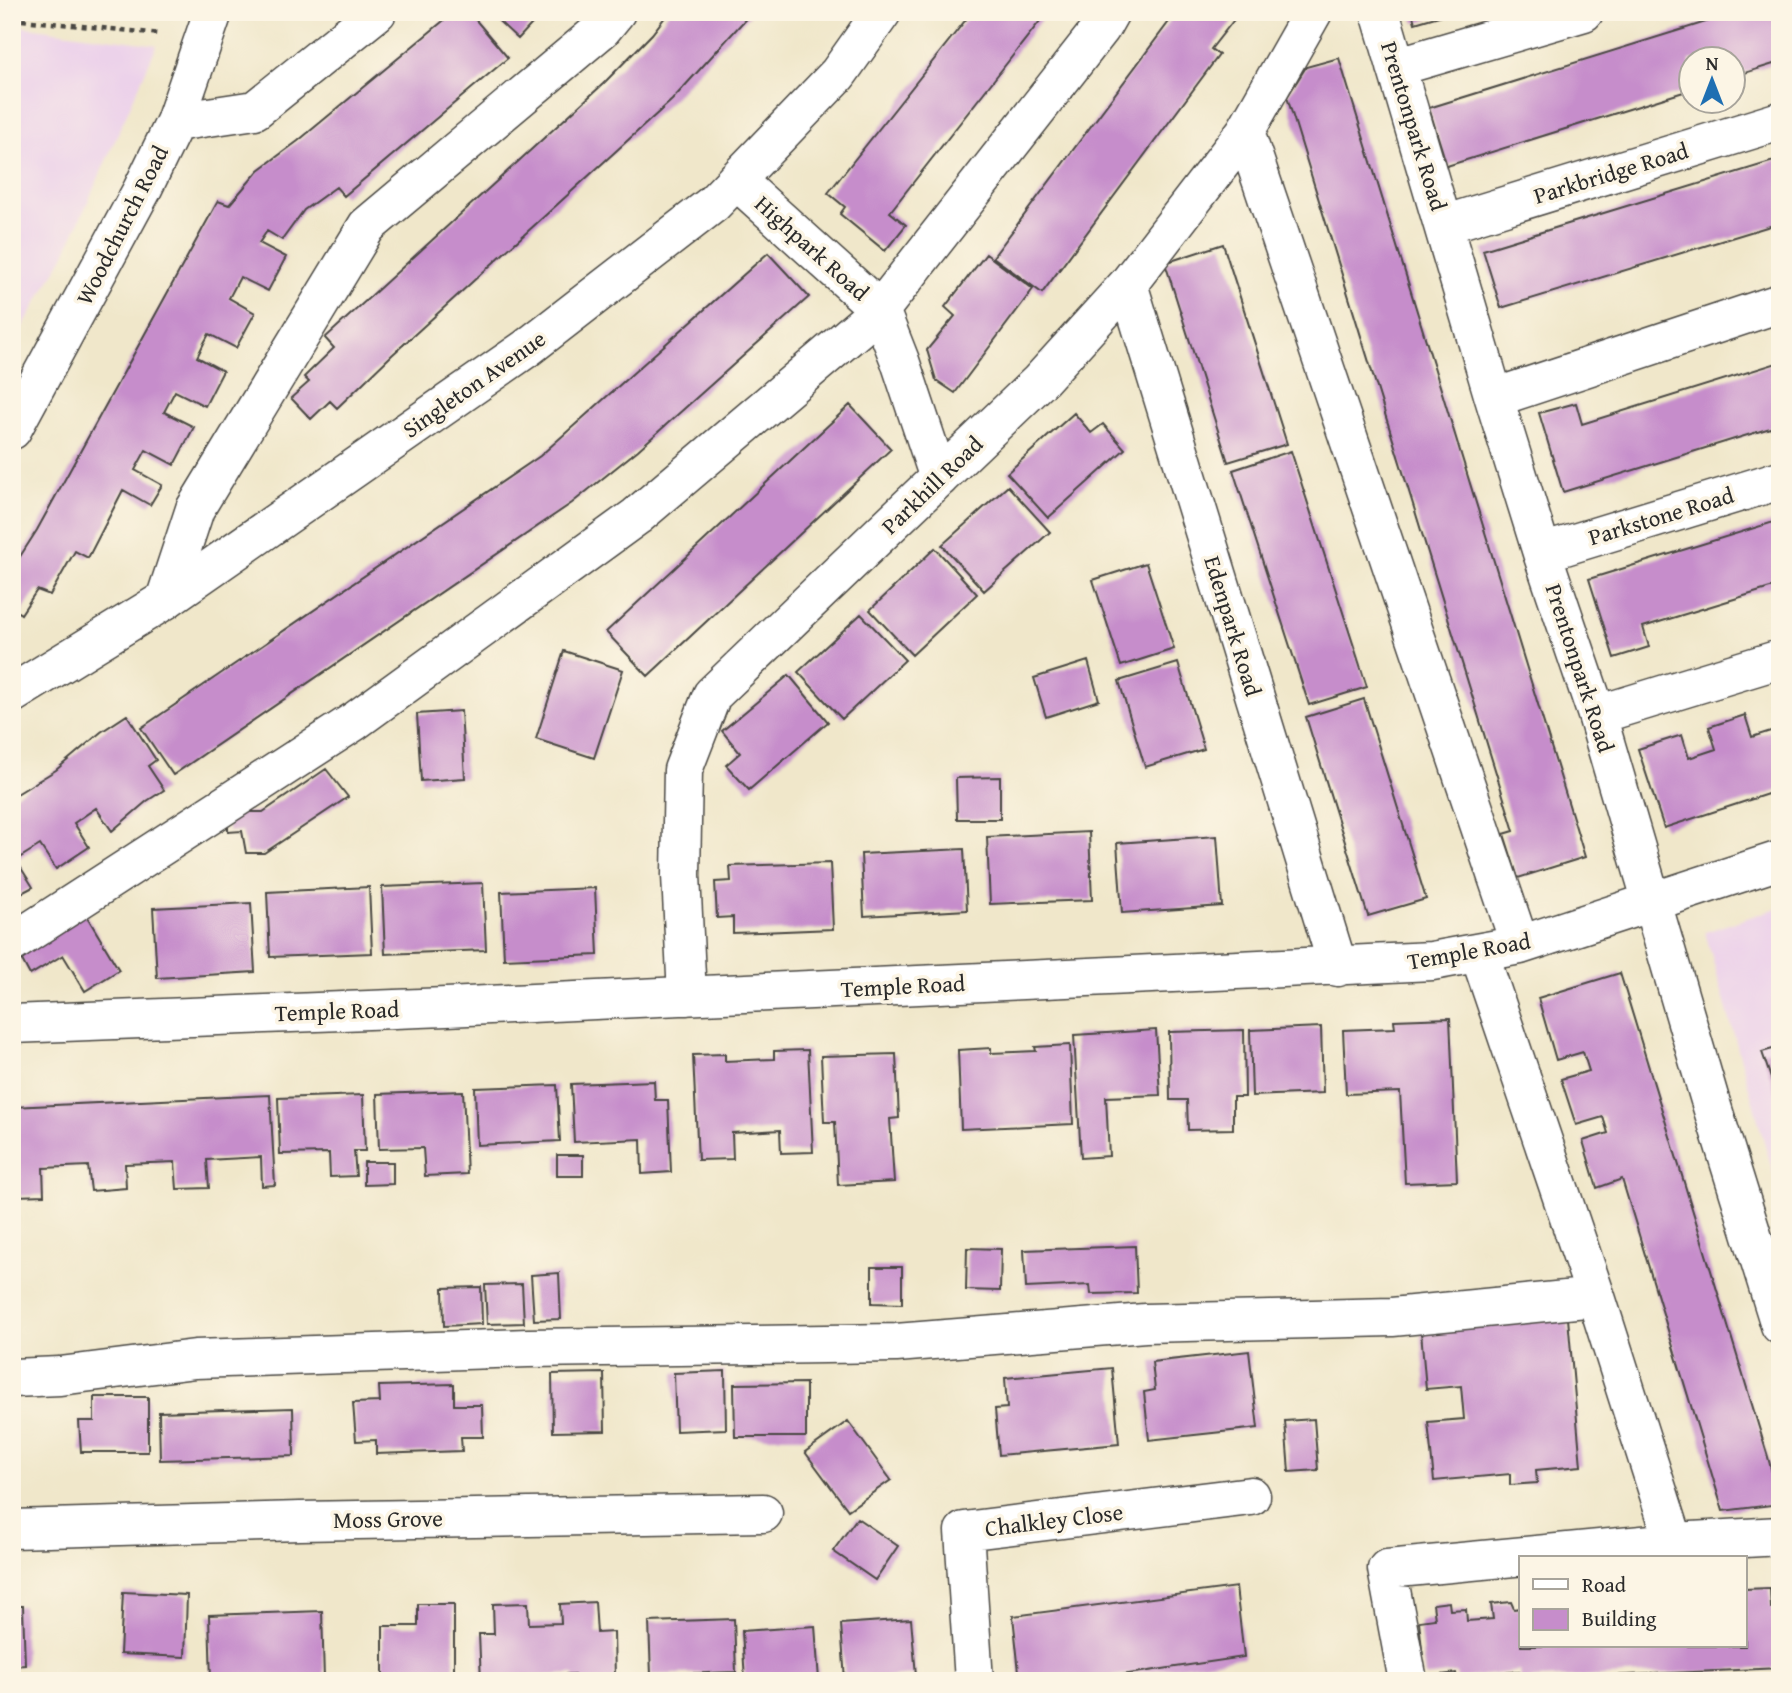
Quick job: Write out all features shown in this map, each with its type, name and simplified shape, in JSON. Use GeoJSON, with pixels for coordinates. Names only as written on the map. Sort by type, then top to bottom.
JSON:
{"type":"FeatureCollection","features":[{"type":"Feature","properties":{"kind":"main road"},"geometry":{"type":"LineString","coordinates":[[175,122],[255,110],[377,12]]}},
{"type":"Feature","properties":{"kind":"main road"},"geometry":{"type":"LineString","coordinates":[[165,600],[195,509],[367,226],[602,29],[615,12]]}},
{"type":"Feature","properties":{"kind":"main road","name":"Singleton Avenue"},"geometry":{"type":"LineString","coordinates":[[20,682],[165,600],[527,348],[713,205],[838,74],[882,12]]}},
{"type":"Feature","properties":{"kind":"main road"},"geometry":{"type":"LineString","coordinates":[[12,943],[355,721],[626,524],[880,310],[1101,28],[1110,12]]}},
{"type":"Feature","properties":{"kind":"main road","name":"Parkhill Road"},"geometry":{"type":"LineString","coordinates":[[687,996],[681,875],[683,770],[712,695],[1039,382],[1128,284],[1245,132],[1313,12]]}},
{"type":"Feature","properties":{"kind":"main road","name":"Prentonpark Road"},"geometry":{"type":"LineString","coordinates":[[1380,12],[1494,398],[1542,553],[1597,715],[1780,1325]]}},
{"type":"Feature","properties":{"kind":"main road"},"geometry":{"type":"LineString","coordinates":[[1396,67],[1584,12]]}},
{"type":"Feature","properties":{"kind":"main road","name":"Woodchurch Road"},"geometry":{"type":"LineString","coordinates":[[12,430],[142,190],[175,122],[209,26]]}},
{"type":"Feature","properties":{"kind":"main road","name":"Parkbridge Road"},"geometry":{"type":"LineString","coordinates":[[1443,225],[1780,121]]}},
{"type":"Feature","properties":{"kind":"main road"},"geometry":{"type":"LineString","coordinates":[[1245,132],[1520,945]]}},
{"type":"Feature","properties":{"kind":"main road","name":"Highpark Road"},"geometry":{"type":"LineString","coordinates":[[736,180],[880,310],[939,478]]}},
{"type":"Feature","properties":{"kind":"main road","name":"Edenpark Road"},"geometry":{"type":"LineString","coordinates":[[1128,284],[1338,967]]}},
{"type":"Feature","properties":{"kind":"main road"},"geometry":{"type":"LineString","coordinates":[[1494,398],[1780,303]]}},
{"type":"Feature","properties":{"kind":"main road","name":"Parkstone Road"},"geometry":{"type":"LineString","coordinates":[[1542,553],[1780,480]]}},
{"type":"Feature","properties":{"kind":"main road"},"geometry":{"type":"LineString","coordinates":[[1597,715],[1780,659]]}},
{"type":"Feature","properties":{"kind":"main road","name":"Temple Road"},"geometry":{"type":"LineString","coordinates":[[12,1024],[1432,961],[1520,945],[1780,860]]}},
{"type":"Feature","properties":{"kind":"main road"},"geometry":{"type":"LineString","coordinates":[[1479,953],[1596,1297],[1674,1542]]}},
{"type":"Feature","properties":{"kind":"main road"},"geometry":{"type":"LineString","coordinates":[[12,1378],[60,1376],[195,1359],[542,1348],[896,1343],[1145,1323],[1392,1317],[1596,1297]]}},
{"type":"Feature","properties":{"kind":"main road","name":"Chalkley Close"},"geometry":{"type":"LineString","coordinates":[[974,1681],[964,1531],[1251,1496]]}},
{"type":"Feature","properties":{"kind":"main road","name":"Moss Grove"},"geometry":{"type":"LineString","coordinates":[[12,1529],[763,1513]]}},
{"type":"Feature","properties":{"kind":"main road"},"geometry":{"type":"LineString","coordinates":[[1525,1556],[1674,1542],[1780,1536]]}},
{"type":"Feature","properties":{"kind":"main road"},"geometry":{"type":"LineString","coordinates":[[1408,1681],[1387,1569],[1519,1557]]}},
{"type":"Feature","properties":{"kind":"path"},"geometry":{"type":"LineString","coordinates":[[12,19],[209,26]]}},
{"type":"Feature","properties":{"kind":"shaded area"},"geometry":{"type":"Polygon","coordinates":[[[12,25],[157,45],[64,256],[12,345],[12,25]]]}},
{"type":"Feature","properties":{"kind":"shaded area"},"geometry":{"type":"Polygon","coordinates":[[[1780,907],[1780,1198],[1705,932],[1780,907]]]}},
{"type":"Feature","properties":{"kind":"building"},"geometry":{"type":"Polygon","coordinates":[[[454,12],[469,12],[508,58],[344,196],[336,187],[304,210],[282,240],[267,231],[259,243],[286,257],[268,291],[240,277],[229,298],[255,313],[236,348],[209,334],[204,343],[197,357],[223,371],[205,406],[175,391],[164,412],[194,427],[174,465],[146,450],[135,470],[162,485],[150,505],[123,490],[88,558],[75,551],[50,595],[37,590],[21,614],[12,608],[12,569],[37,530],[218,201],[229,205],[259,170],[454,12]]]}},
{"type":"Feature","properties":{"kind":"building"},"geometry":{"type":"Polygon","coordinates":[[[489,12],[543,12],[518,39],[489,12]]]}},
{"type":"Feature","properties":{"kind":"building"},"geometry":{"type":"Polygon","coordinates":[[[669,12],[752,12],[672,100],[337,408],[330,401],[311,419],[291,398],[309,382],[304,377],[334,348],[325,338],[603,84],[652,34],[669,12]]]}},
{"type":"Feature","properties":{"kind":"building"},"geometry":{"type":"Polygon","coordinates":[[[972,12],[1047,12],[890,212],[906,225],[885,251],[840,214],[845,207],[828,193],[972,12]]]}},
{"type":"Feature","properties":{"kind":"building"},"geometry":{"type":"Polygon","coordinates":[[[1166,12],[1240,12],[1211,49],[1219,55],[1042,293],[993,257],[1171,19],[1166,12]]]}},
{"type":"Feature","properties":{"kind":"building"},"geometry":{"type":"Polygon","coordinates":[[[1412,12],[1449,12],[1449,13],[1415,23],[1412,12]]]}},
{"type":"Feature","properties":{"kind":"building"},"geometry":{"type":"Polygon","coordinates":[[[1738,12],[1780,12],[1780,62],[1746,73],[1746,46],[1676,46],[1676,94],[1447,166],[1429,108],[1738,12]]]}},
{"type":"Feature","properties":{"kind":"building"},"geometry":{"type":"Polygon","coordinates":[[[1339,58],[1585,857],[1518,878],[1504,834],[1514,831],[1287,97],[1306,67],[1339,58]]]}},
{"type":"Feature","properties":{"kind":"building"},"geometry":{"type":"Polygon","coordinates":[[[1780,159],[1780,223],[1501,308],[1483,250],[1780,159]]]}},
{"type":"Feature","properties":{"kind":"building"},"geometry":{"type":"Polygon","coordinates":[[[1223,244],[1287,444],[1228,462],[1165,263],[1223,244]]]}},
{"type":"Feature","properties":{"kind":"building"},"geometry":{"type":"Polygon","coordinates":[[[768,253],[809,297],[638,450],[572,503],[173,775],[141,728],[540,456],[768,253]]]}},
{"type":"Feature","properties":{"kind":"building"},"geometry":{"type":"Polygon","coordinates":[[[986,254],[1033,289],[955,393],[936,380],[927,350],[955,316],[945,307],[986,254]]]}},
{"type":"Feature","properties":{"kind":"building"},"geometry":{"type":"Polygon","coordinates":[[[1780,362],[1780,425],[1563,492],[1539,413],[1576,403],[1582,424],[1780,362]]]}},
{"type":"Feature","properties":{"kind":"building"},"geometry":{"type":"Polygon","coordinates":[[[850,405],[891,449],[648,676],[606,632],[850,405]]]}},
{"type":"Feature","properties":{"kind":"building"},"geometry":{"type":"Polygon","coordinates":[[[1074,413],[1091,433],[1103,424],[1125,449],[1048,518],[1007,473],[1074,413]]]}},
{"type":"Feature","properties":{"kind":"building"},"geometry":{"type":"Polygon","coordinates":[[[1291,451],[1367,687],[1309,705],[1233,470],[1291,451]]]}},
{"type":"Feature","properties":{"kind":"building"},"geometry":{"type":"Polygon","coordinates":[[[1008,486],[1050,532],[984,591],[942,545],[1008,486]]]}},
{"type":"Feature","properties":{"kind":"building"},"geometry":{"type":"Polygon","coordinates":[[[1780,520],[1780,585],[1643,627],[1649,647],[1614,658],[1589,579],[1780,520]]]}},
{"type":"Feature","properties":{"kind":"building"},"geometry":{"type":"Polygon","coordinates":[[[935,548],[977,594],[912,655],[870,610],[935,548]]]}},
{"type":"Feature","properties":{"kind":"building"},"geometry":{"type":"Polygon","coordinates":[[[1146,563],[1174,649],[1121,666],[1093,580],[1146,563]]]}},
{"type":"Feature","properties":{"kind":"building"},"geometry":{"type":"Polygon","coordinates":[[[861,614],[905,660],[842,719],[798,672],[861,614]]]}},
{"type":"Feature","properties":{"kind":"building"},"geometry":{"type":"Polygon","coordinates":[[[564,651],[623,670],[594,758],[536,739],[564,651]]]}},
{"type":"Feature","properties":{"kind":"building"},"geometry":{"type":"Polygon","coordinates":[[[1088,661],[1099,700],[1046,717],[1034,678],[1088,661]]]}},
{"type":"Feature","properties":{"kind":"building"},"geometry":{"type":"Polygon","coordinates":[[[1178,663],[1204,749],[1145,767],[1119,681],[1178,663]]]}},
{"type":"Feature","properties":{"kind":"building"},"geometry":{"type":"Polygon","coordinates":[[[789,675],[828,722],[749,790],[726,765],[740,753],[722,731],[789,675]]]}},
{"type":"Feature","properties":{"kind":"building"},"geometry":{"type":"Polygon","coordinates":[[[1364,699],[1426,899],[1368,916],[1306,717],[1364,699]]]}},
{"type":"Feature","properties":{"kind":"building"},"geometry":{"type":"Polygon","coordinates":[[[461,711],[465,778],[421,781],[417,714],[461,711]]]}},
{"type":"Feature","properties":{"kind":"building"},"geometry":{"type":"Polygon","coordinates":[[[127,715],[156,760],[148,766],[164,790],[112,831],[96,808],[74,823],[89,847],[56,869],[40,845],[16,860],[33,887],[12,898],[12,797],[56,770],[101,732],[127,715]]]}},
{"type":"Feature","properties":{"kind":"building"},"geometry":{"type":"Polygon","coordinates":[[[1745,715],[1752,737],[1780,728],[1780,790],[1664,828],[1638,749],[1682,735],[1689,758],[1716,749],[1709,727],[1745,715]]]}},
{"type":"Feature","properties":{"kind":"building"},"geometry":{"type":"Polygon","coordinates":[[[326,769],[348,797],[264,853],[246,853],[242,831],[228,832],[228,819],[240,812],[263,812],[326,769]]]}},
{"type":"Feature","properties":{"kind":"building"},"geometry":{"type":"Polygon","coordinates":[[[1000,777],[1000,819],[957,819],[956,778],[1000,777]]]}},
{"type":"Feature","properties":{"kind":"building"},"geometry":{"type":"Polygon","coordinates":[[[1089,832],[1092,900],[990,904],[987,837],[1089,832]]]}},
{"type":"Feature","properties":{"kind":"building"},"geometry":{"type":"Polygon","coordinates":[[[1217,836],[1222,906],[1122,913],[1117,843],[1217,836]]]}},
{"type":"Feature","properties":{"kind":"building"},"geometry":{"type":"Polygon","coordinates":[[[964,849],[967,910],[864,916],[861,854],[964,849]]]}},
{"type":"Feature","properties":{"kind":"building"},"geometry":{"type":"Polygon","coordinates":[[[830,863],[833,929],[733,933],[733,917],[717,918],[715,882],[731,881],[730,866],[830,863]]]}},
{"type":"Feature","properties":{"kind":"building"},"geometry":{"type":"Polygon","coordinates":[[[483,883],[486,950],[385,954],[382,887],[483,883]]]}},
{"type":"Feature","properties":{"kind":"building"},"geometry":{"type":"Polygon","coordinates":[[[369,887],[372,953],[270,957],[267,892],[369,887]]]}},
{"type":"Feature","properties":{"kind":"building"},"geometry":{"type":"Polygon","coordinates":[[[595,888],[598,955],[504,959],[501,892],[595,888]]]}},
{"type":"Feature","properties":{"kind":"building"},"geometry":{"type":"Polygon","coordinates":[[[251,903],[255,972],[157,978],[153,908],[251,903]]]}},
{"type":"Feature","properties":{"kind":"building"},"geometry":{"type":"Polygon","coordinates":[[[83,910],[119,970],[85,991],[63,955],[30,975],[16,949],[83,910]]]}},
{"type":"Feature","properties":{"kind":"building"},"geometry":{"type":"Polygon","coordinates":[[[1620,973],[1780,1504],[1723,1511],[1622,1179],[1597,1188],[1583,1141],[1608,1133],[1603,1117],[1576,1125],[1561,1079],[1589,1071],[1583,1052],[1556,1060],[1538,998],[1620,973]]]}},
{"type":"Feature","properties":{"kind":"building"},"geometry":{"type":"Polygon","coordinates":[[[1450,1018],[1457,1181],[1405,1183],[1400,1092],[1346,1094],[1343,1030],[1395,1028],[1394,1020],[1450,1018]]]}},
{"type":"Feature","properties":{"kind":"building"},"geometry":{"type":"Polygon","coordinates":[[[1321,1027],[1323,1093],[1252,1096],[1250,1030],[1321,1027]]]}},
{"type":"Feature","properties":{"kind":"building"},"geometry":{"type":"Polygon","coordinates":[[[1156,1030],[1160,1095],[1106,1097],[1109,1156],[1081,1158],[1074,1035],[1156,1030]]]}},
{"type":"Feature","properties":{"kind":"building"},"geometry":{"type":"Polygon","coordinates":[[[1244,1030],[1245,1097],[1233,1097],[1233,1129],[1188,1130],[1187,1100],[1170,1100],[1169,1032],[1244,1030]]]}},
{"type":"Feature","properties":{"kind":"building"},"geometry":{"type":"Polygon","coordinates":[[[1070,1045],[1073,1124],[961,1129],[958,1050],[991,1048],[991,1053],[1014,1052],[1036,1051],[1035,1047],[1070,1045]]]}},
{"type":"Feature","properties":{"kind":"building"},"geometry":{"type":"Polygon","coordinates":[[[1780,1047],[1780,1092],[1776,1093],[1762,1052],[1780,1047]]]}},
{"type":"Feature","properties":{"kind":"building"},"geometry":{"type":"Polygon","coordinates":[[[808,1050],[813,1152],[781,1153],[780,1130],[732,1133],[733,1159],[698,1160],[693,1055],[725,1054],[725,1061],[774,1059],[774,1051],[808,1050]]]}},
{"type":"Feature","properties":{"kind":"building"},"geometry":{"type":"Polygon","coordinates":[[[896,1054],[899,1118],[890,1119],[894,1182],[838,1185],[835,1122],[824,1122],[821,1056],[896,1054]]]}},
{"type":"Feature","properties":{"kind":"building"},"geometry":{"type":"Polygon","coordinates":[[[654,1081],[655,1100],[668,1100],[671,1172],[642,1174],[641,1139],[574,1142],[571,1084],[654,1081]]]}},
{"type":"Feature","properties":{"kind":"building"},"geometry":{"type":"Polygon","coordinates":[[[557,1085],[560,1141],[477,1145],[475,1088],[557,1085]]]}},
{"type":"Feature","properties":{"kind":"building"},"geometry":{"type":"Polygon","coordinates":[[[463,1091],[467,1174],[425,1176],[423,1148],[379,1149],[377,1094],[463,1091]]]}},
{"type":"Feature","properties":{"kind":"building"},"geometry":{"type":"Polygon","coordinates":[[[270,1095],[275,1185],[262,1186],[261,1157],[207,1160],[209,1188],[177,1189],[175,1162],[125,1164],[126,1188],[91,1191],[88,1166],[43,1168],[44,1195],[16,1196],[15,1169],[12,1169],[12,1107],[270,1095]]]}},
{"type":"Feature","properties":{"kind":"building"},"geometry":{"type":"Polygon","coordinates":[[[363,1095],[365,1151],[354,1151],[356,1176],[330,1177],[329,1153],[280,1154],[278,1098],[363,1095]]]}},
{"type":"Feature","properties":{"kind":"building"},"geometry":{"type":"Polygon","coordinates":[[[557,1155],[583,1155],[583,1176],[557,1176],[557,1155]]]}},
{"type":"Feature","properties":{"kind":"building"},"geometry":{"type":"Polygon","coordinates":[[[364,1162],[393,1162],[393,1184],[364,1185],[364,1162]]]}},
{"type":"Feature","properties":{"kind":"building"},"geometry":{"type":"Polygon","coordinates":[[[1135,1246],[1137,1293],[1091,1294],[1090,1285],[1026,1288],[1024,1250],[1135,1246]]]}},
{"type":"Feature","properties":{"kind":"building"},"geometry":{"type":"Polygon","coordinates":[[[967,1248],[1001,1249],[1000,1291],[966,1290],[967,1248]]]}},
{"type":"Feature","properties":{"kind":"building"},"geometry":{"type":"Polygon","coordinates":[[[872,1267],[902,1267],[902,1304],[872,1303],[872,1267]]]}},
{"type":"Feature","properties":{"kind":"building"},"geometry":{"type":"Polygon","coordinates":[[[559,1273],[561,1319],[534,1320],[531,1275],[559,1273]]]}},
{"type":"Feature","properties":{"kind":"building"},"geometry":{"type":"Polygon","coordinates":[[[522,1284],[524,1323],[487,1324],[485,1285],[522,1284]]]}},
{"type":"Feature","properties":{"kind":"building"},"geometry":{"type":"Polygon","coordinates":[[[481,1287],[482,1324],[444,1326],[443,1288],[481,1287]]]}},
{"type":"Feature","properties":{"kind":"building"},"geometry":{"type":"Polygon","coordinates":[[[1568,1318],[1581,1466],[1536,1470],[1537,1483],[1510,1485],[1510,1474],[1434,1481],[1428,1422],[1464,1419],[1461,1386],[1426,1389],[1421,1332],[1568,1318]]]}},
{"type":"Feature","properties":{"kind":"building"},"geometry":{"type":"Polygon","coordinates":[[[1249,1351],[1258,1428],[1149,1440],[1144,1392],[1155,1390],[1152,1362],[1249,1351]]]}},
{"type":"Feature","properties":{"kind":"building"},"geometry":{"type":"Polygon","coordinates":[[[1112,1368],[1119,1444],[999,1455],[995,1409],[1007,1408],[1005,1378],[1112,1368]]]}},
{"type":"Feature","properties":{"kind":"building"},"geometry":{"type":"Polygon","coordinates":[[[725,1371],[726,1429],[676,1431],[674,1373],[725,1371]]]}},
{"type":"Feature","properties":{"kind":"building"},"geometry":{"type":"Polygon","coordinates":[[[604,1373],[605,1431],[553,1432],[552,1374],[604,1373]]]}},
{"type":"Feature","properties":{"kind":"building"},"geometry":{"type":"Polygon","coordinates":[[[806,1383],[806,1437],[735,1437],[734,1384],[806,1383]]]}},
{"type":"Feature","properties":{"kind":"building"},"geometry":{"type":"Polygon","coordinates":[[[454,1384],[454,1405],[482,1405],[483,1437],[461,1437],[462,1451],[376,1454],[376,1440],[356,1441],[353,1403],[380,1402],[379,1386],[454,1384]]]}},
{"type":"Feature","properties":{"kind":"building"},"geometry":{"type":"Polygon","coordinates":[[[94,1397],[148,1397],[148,1452],[81,1452],[79,1421],[94,1421],[94,1397]]]}},
{"type":"Feature","properties":{"kind":"building"},"geometry":{"type":"Polygon","coordinates":[[[293,1408],[294,1456],[160,1460],[159,1412],[293,1408]]]}},
{"type":"Feature","properties":{"kind":"building"},"geometry":{"type":"Polygon","coordinates":[[[1314,1419],[1318,1470],[1289,1472],[1285,1421],[1314,1419]]]}},
{"type":"Feature","properties":{"kind":"building"},"geometry":{"type":"Polygon","coordinates":[[[848,1421],[891,1480],[848,1510],[805,1452],[848,1421]]]}},
{"type":"Feature","properties":{"kind":"building"},"geometry":{"type":"Polygon","coordinates":[[[857,1518],[898,1546],[875,1580],[833,1551],[857,1518]]]}},
{"type":"Feature","properties":{"kind":"building"},"geometry":{"type":"Polygon","coordinates":[[[1236,1587],[1244,1657],[1081,1681],[1020,1681],[1013,1616],[1236,1587]]]}},
{"type":"Feature","properties":{"kind":"building"},"geometry":{"type":"Polygon","coordinates":[[[1770,1588],[1771,1608],[1780,1607],[1780,1668],[1520,1680],[1519,1671],[1457,1679],[1456,1673],[1425,1677],[1419,1621],[1435,1619],[1433,1604],[1449,1602],[1450,1610],[1466,1609],[1467,1621],[1493,1619],[1491,1604],[1511,1602],[1514,1609],[1519,1608],[1519,1648],[1746,1648],[1746,1589],[1770,1588]]]}},
{"type":"Feature","properties":{"kind":"building"},"geometry":{"type":"Polygon","coordinates":[[[123,1592],[187,1595],[185,1657],[120,1654],[123,1592]]]}},
{"type":"Feature","properties":{"kind":"building"},"geometry":{"type":"Polygon","coordinates":[[[595,1602],[597,1633],[614,1632],[615,1680],[574,1681],[574,1674],[524,1677],[524,1681],[481,1681],[479,1634],[494,1634],[493,1604],[528,1603],[529,1624],[561,1623],[560,1604],[595,1602]]]}},
{"type":"Feature","properties":{"kind":"building"},"geometry":{"type":"Polygon","coordinates":[[[418,1604],[454,1604],[454,1681],[392,1681],[392,1676],[383,1676],[383,1626],[418,1626],[418,1604]]]}},
{"type":"Feature","properties":{"kind":"building"},"geometry":{"type":"Polygon","coordinates":[[[12,1606],[23,1606],[25,1665],[12,1666],[12,1606]]]}},
{"type":"Feature","properties":{"kind":"building"},"geometry":{"type":"Polygon","coordinates":[[[322,1611],[324,1679],[211,1681],[209,1615],[322,1611]]]}},
{"type":"Feature","properties":{"kind":"building"},"geometry":{"type":"Polygon","coordinates":[[[734,1619],[736,1672],[651,1675],[649,1622],[734,1619]]]}},
{"type":"Feature","properties":{"kind":"building"},"geometry":{"type":"Polygon","coordinates":[[[911,1619],[916,1675],[845,1681],[841,1624],[911,1619]]]}},
{"type":"Feature","properties":{"kind":"building"},"geometry":{"type":"Polygon","coordinates":[[[815,1626],[819,1680],[745,1681],[742,1631],[815,1626]]]}}]}
